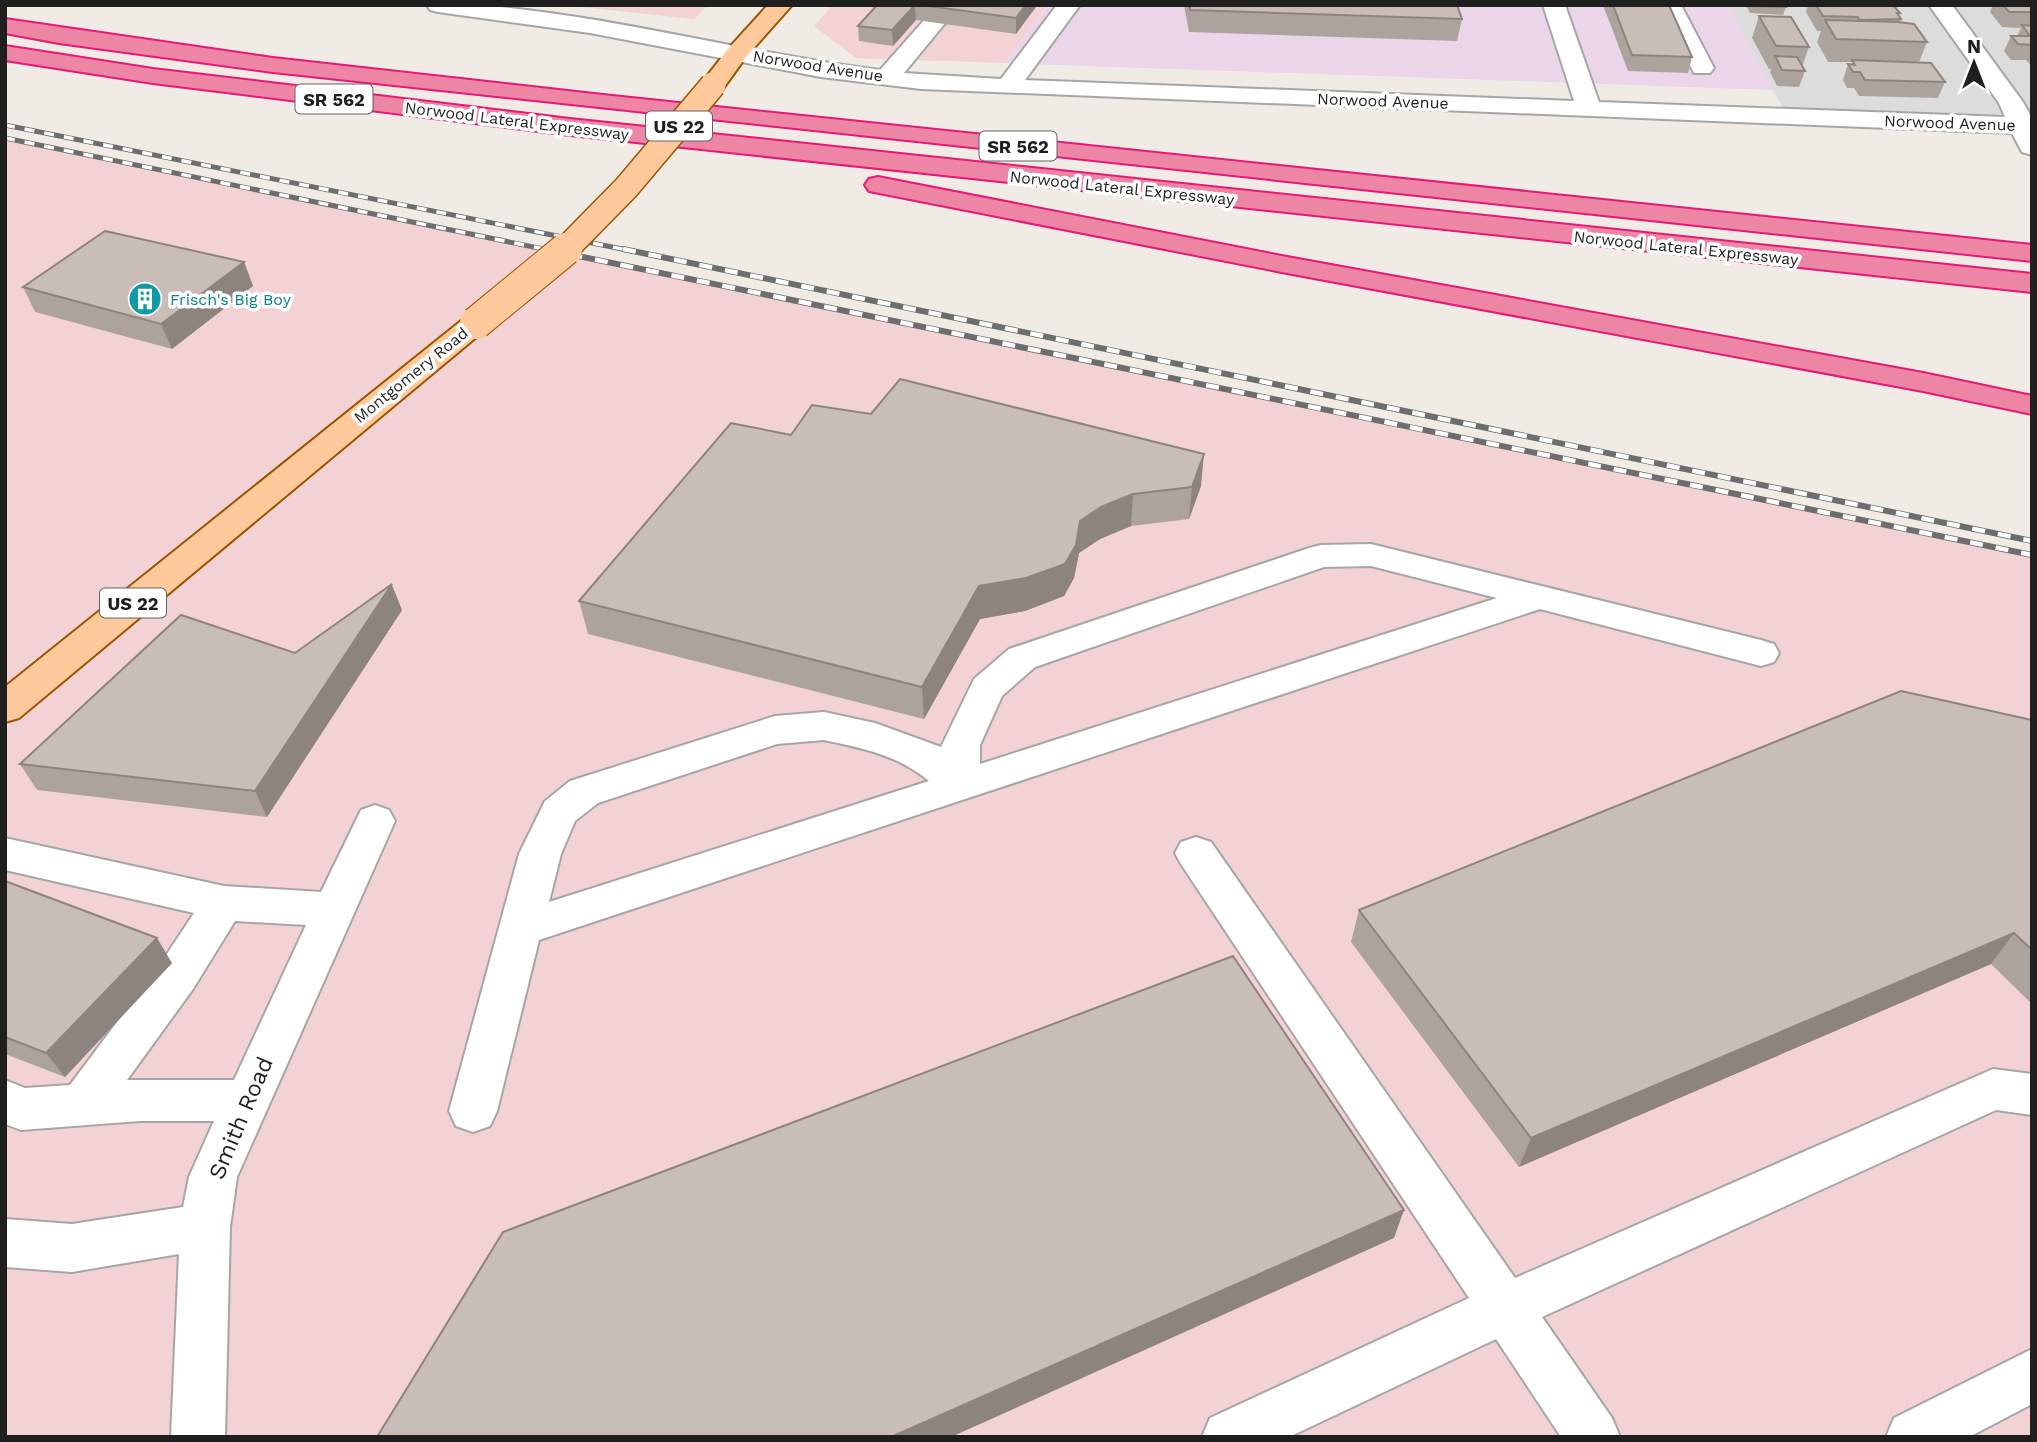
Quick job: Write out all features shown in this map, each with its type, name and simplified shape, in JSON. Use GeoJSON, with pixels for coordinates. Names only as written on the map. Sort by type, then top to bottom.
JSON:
{"type":"FeatureCollection","features":[{"type":"Feature","properties":{"kind":"highway","name":"Norwood Lateral Expressway"},"geometry":{"type":"LineString","coordinates":[[5,26],[59,36],[273,65],[2032,253]]}},
{"type":"Feature","properties":{"kind":"highway","name":"Norwood Lateral Expressway"},"geometry":{"type":"LineString","coordinates":[[5,53],[153,76],[570,127],[2032,283]]}},
{"type":"Feature","properties":{"kind":"highway"},"geometry":{"type":"LineString","coordinates":[[570,127],[981,204],[1301,268],[1923,382],[2032,405]]}},
{"type":"Feature","properties":{"kind":"highway"},"geometry":{"type":"LineString","coordinates":[[1929,242],[2032,246]]}},
{"type":"Feature","properties":{"kind":"main road","name":"Montgomery Road"},"geometry":{"type":"LineString","coordinates":[[5,708],[578,237],[626,188],[737,53],[781,5]]}},
{"type":"Feature","properties":{"kind":"street","name":"Norwood Avenue"},"geometry":{"type":"LineString","coordinates":[[438,5],[590,26],[821,70],[886,78],[1008,87],[1588,108],[2029,133]]}},
{"type":"Feature","properties":{"kind":"street"},"geometry":{"type":"LineString","coordinates":[[1008,87],[1069,5]]}},
{"type":"Feature","properties":{"kind":"street"},"geometry":{"type":"LineString","coordinates":[[1554,5],[1588,108]]}},
{"type":"Feature","properties":{"kind":"street"},"geometry":{"type":"LineString","coordinates":[[1670,5],[1702,68]]}},
{"type":"Feature","properties":{"kind":"street"},"geometry":{"type":"LineString","coordinates":[[1940,5],[2011,102],[2029,133]]}},
{"type":"Feature","properties":{"kind":"street"},"geometry":{"type":"LineString","coordinates":[[886,78],[935,22]]}},
{"type":"Feature","properties":{"kind":"street"},"geometry":{"type":"LineString","coordinates":[[961,785],[960,746],[987,688],[1021,659],[1321,556],[1371,555],[1761,653]]}},
{"type":"Feature","properties":{"kind":"street"},"geometry":{"type":"LineString","coordinates":[[520,929],[1540,597]]}},
{"type":"Feature","properties":{"kind":"street"},"geometry":{"type":"LineString","coordinates":[[472,1111],[540,854],[559,812],[584,792],[775,730],[824,726],[875,737],[924,755],[961,785]]}},
{"type":"Feature","properties":{"kind":"street","name":"Smith Road"},"geometry":{"type":"LineString","coordinates":[[198,1437],[205,1227],[213,1177],[375,821]]}},
{"type":"Feature","properties":{"kind":"street"},"geometry":{"type":"LineString","coordinates":[[1196,853],[1593,1437]]}},
{"type":"Feature","properties":{"kind":"street"},"geometry":{"type":"LineString","coordinates":[[5,854],[224,903],[334,910]]}},
{"type":"Feature","properties":{"kind":"street"},"geometry":{"type":"LineString","coordinates":[[82,1105],[177,976],[224,903]]}},
{"type":"Feature","properties":{"kind":"street"},"geometry":{"type":"LineString","coordinates":[[1229,1437],[1505,1308],[1993,1088],[2032,1095]]}},
{"type":"Feature","properties":{"kind":"street"},"geometry":{"type":"LineString","coordinates":[[5,1101],[21,1109],[141,1100],[247,1101]]}},
{"type":"Feature","properties":{"kind":"street"},"geometry":{"type":"LineString","coordinates":[[5,1243],[72,1248],[205,1227]]}},
{"type":"Feature","properties":{"kind":"street"},"geometry":{"type":"LineString","coordinates":[[1913,1437],[2032,1375]]}},
{"type":"Feature","properties":{"kind":"shaded area"},"geometry":{"type":"Polygon","coordinates":[[[561,5],[708,5],[694,19],[561,5]]]}},
{"type":"Feature","properties":{"kind":"shaded area"},"geometry":{"type":"Polygon","coordinates":[[[833,5],[1048,5],[1004,63],[856,58],[814,26],[833,5]]]}},
{"type":"Feature","properties":{"kind":"shaded area"},"geometry":{"type":"Polygon","coordinates":[[[1048,5],[1728,5],[1773,90],[1004,63],[1048,5]]]}},
{"type":"Feature","properties":{"kind":"shaded area"},"geometry":{"type":"Polygon","coordinates":[[[1727,5],[2032,5],[2032,126],[1787,116],[1727,5]]]}},
{"type":"Feature","properties":{"kind":"shaded area"},"geometry":{"type":"Polygon","coordinates":[[[5,138],[2032,555],[2032,1437],[5,1437],[5,138]]]}},
{"type":"Feature","properties":{"kind":"building"},"geometry":{"type":"Polygon","coordinates":[[[877,5],[915,5],[892,30],[858,26],[877,5]]]}},
{"type":"Feature","properties":{"kind":"building"},"geometry":{"type":"Polygon","coordinates":[[[921,5],[1026,5],[1016,18],[921,5]]]}},
{"type":"Feature","properties":{"kind":"building"},"geometry":{"type":"Polygon","coordinates":[[[1190,5],[1457,5],[1462,19],[1190,10],[1190,5]]]}},
{"type":"Feature","properties":{"kind":"building"},"geometry":{"type":"Polygon","coordinates":[[[1613,5],[1669,5],[1692,57],[1632,55],[1613,5]]]}},
{"type":"Feature","properties":{"kind":"building"},"geometry":{"type":"Polygon","coordinates":[[[1785,5],[1786,7],[1753,6],[1785,5]]]}},
{"type":"Feature","properties":{"kind":"building"},"geometry":{"type":"Polygon","coordinates":[[[1816,5],[1893,5],[1900,13],[1897,13],[1901,19],[1859,20],[1858,17],[1823,16],[1816,5]]]}},
{"type":"Feature","properties":{"kind":"building"},"geometry":{"type":"Polygon","coordinates":[[[2003,5],[2032,5],[2032,12],[2009,12],[2003,5]]]}},
{"type":"Feature","properties":{"kind":"building"},"geometry":{"type":"Polygon","coordinates":[[[1759,16],[1791,17],[1809,47],[1776,46],[1759,16]]]}},
{"type":"Feature","properties":{"kind":"building"},"geometry":{"type":"Polygon","coordinates":[[[1825,20],[1914,24],[1927,42],[1836,39],[1825,20]]]}},
{"type":"Feature","properties":{"kind":"building"},"geometry":{"type":"Polygon","coordinates":[[[2022,25],[2032,26],[2032,45],[2018,44],[2011,36],[2030,36],[2022,25]]]}},
{"type":"Feature","properties":{"kind":"building"},"geometry":{"type":"Polygon","coordinates":[[[1775,56],[1797,57],[1805,71],[1782,70],[1775,56]]]}},
{"type":"Feature","properties":{"kind":"building"},"geometry":{"type":"Polygon","coordinates":[[[1852,60],[1931,63],[1945,82],[1865,80],[1860,72],[1853,72],[1848,64],[1855,65],[1852,60]]]}},
{"type":"Feature","properties":{"kind":"building"},"geometry":{"type":"Polygon","coordinates":[[[105,231],[244,262],[161,324],[23,287],[105,231]]]}},
{"type":"Feature","properties":{"kind":"building"},"geometry":{"type":"Polygon","coordinates":[[[900,379],[1204,454],[1192,487],[1133,494],[1101,507],[1080,521],[1076,545],[1065,564],[1026,578],[979,586],[922,687],[579,601],[731,423],[791,435],[812,405],[871,414],[900,379]]]}},
{"type":"Feature","properties":{"kind":"building"},"geometry":{"type":"Polygon","coordinates":[[[392,584],[255,791],[20,764],[181,615],[295,653],[392,584]]]}},
{"type":"Feature","properties":{"kind":"building"},"geometry":{"type":"Polygon","coordinates":[[[1901,691],[2032,720],[2032,950],[2014,933],[1531,1138],[1359,910],[1901,691]]]}},
{"type":"Feature","properties":{"kind":"building"},"geometry":{"type":"Polygon","coordinates":[[[5,881],[157,938],[46,1053],[5,1037],[5,881]]]}},
{"type":"Feature","properties":{"kind":"building"},"geometry":{"type":"Polygon","coordinates":[[[1233,956],[1404,1210],[891,1437],[377,1437],[503,1232],[1233,956]]]}},
{"type":"Feature","properties":{"kind":"railway"},"geometry":{"type":"LineString","coordinates":[[5,125],[632,251]]}},
{"type":"Feature","properties":{"kind":"railway"},"geometry":{"type":"LineString","coordinates":[[5,138],[553,251]]}},
{"type":"Feature","properties":{"kind":"railway"},"geometry":{"type":"LineString","coordinates":[[544,249],[2032,555]]}},
{"type":"Feature","properties":{"kind":"railway"},"geometry":{"type":"LineString","coordinates":[[623,249],[2032,541]]}},
{"type":"Feature","properties":{"kind":"place","name":"Frisch's Big Boy"},"geometry":{"type":"Point","coordinates":[145,299]}}]}
